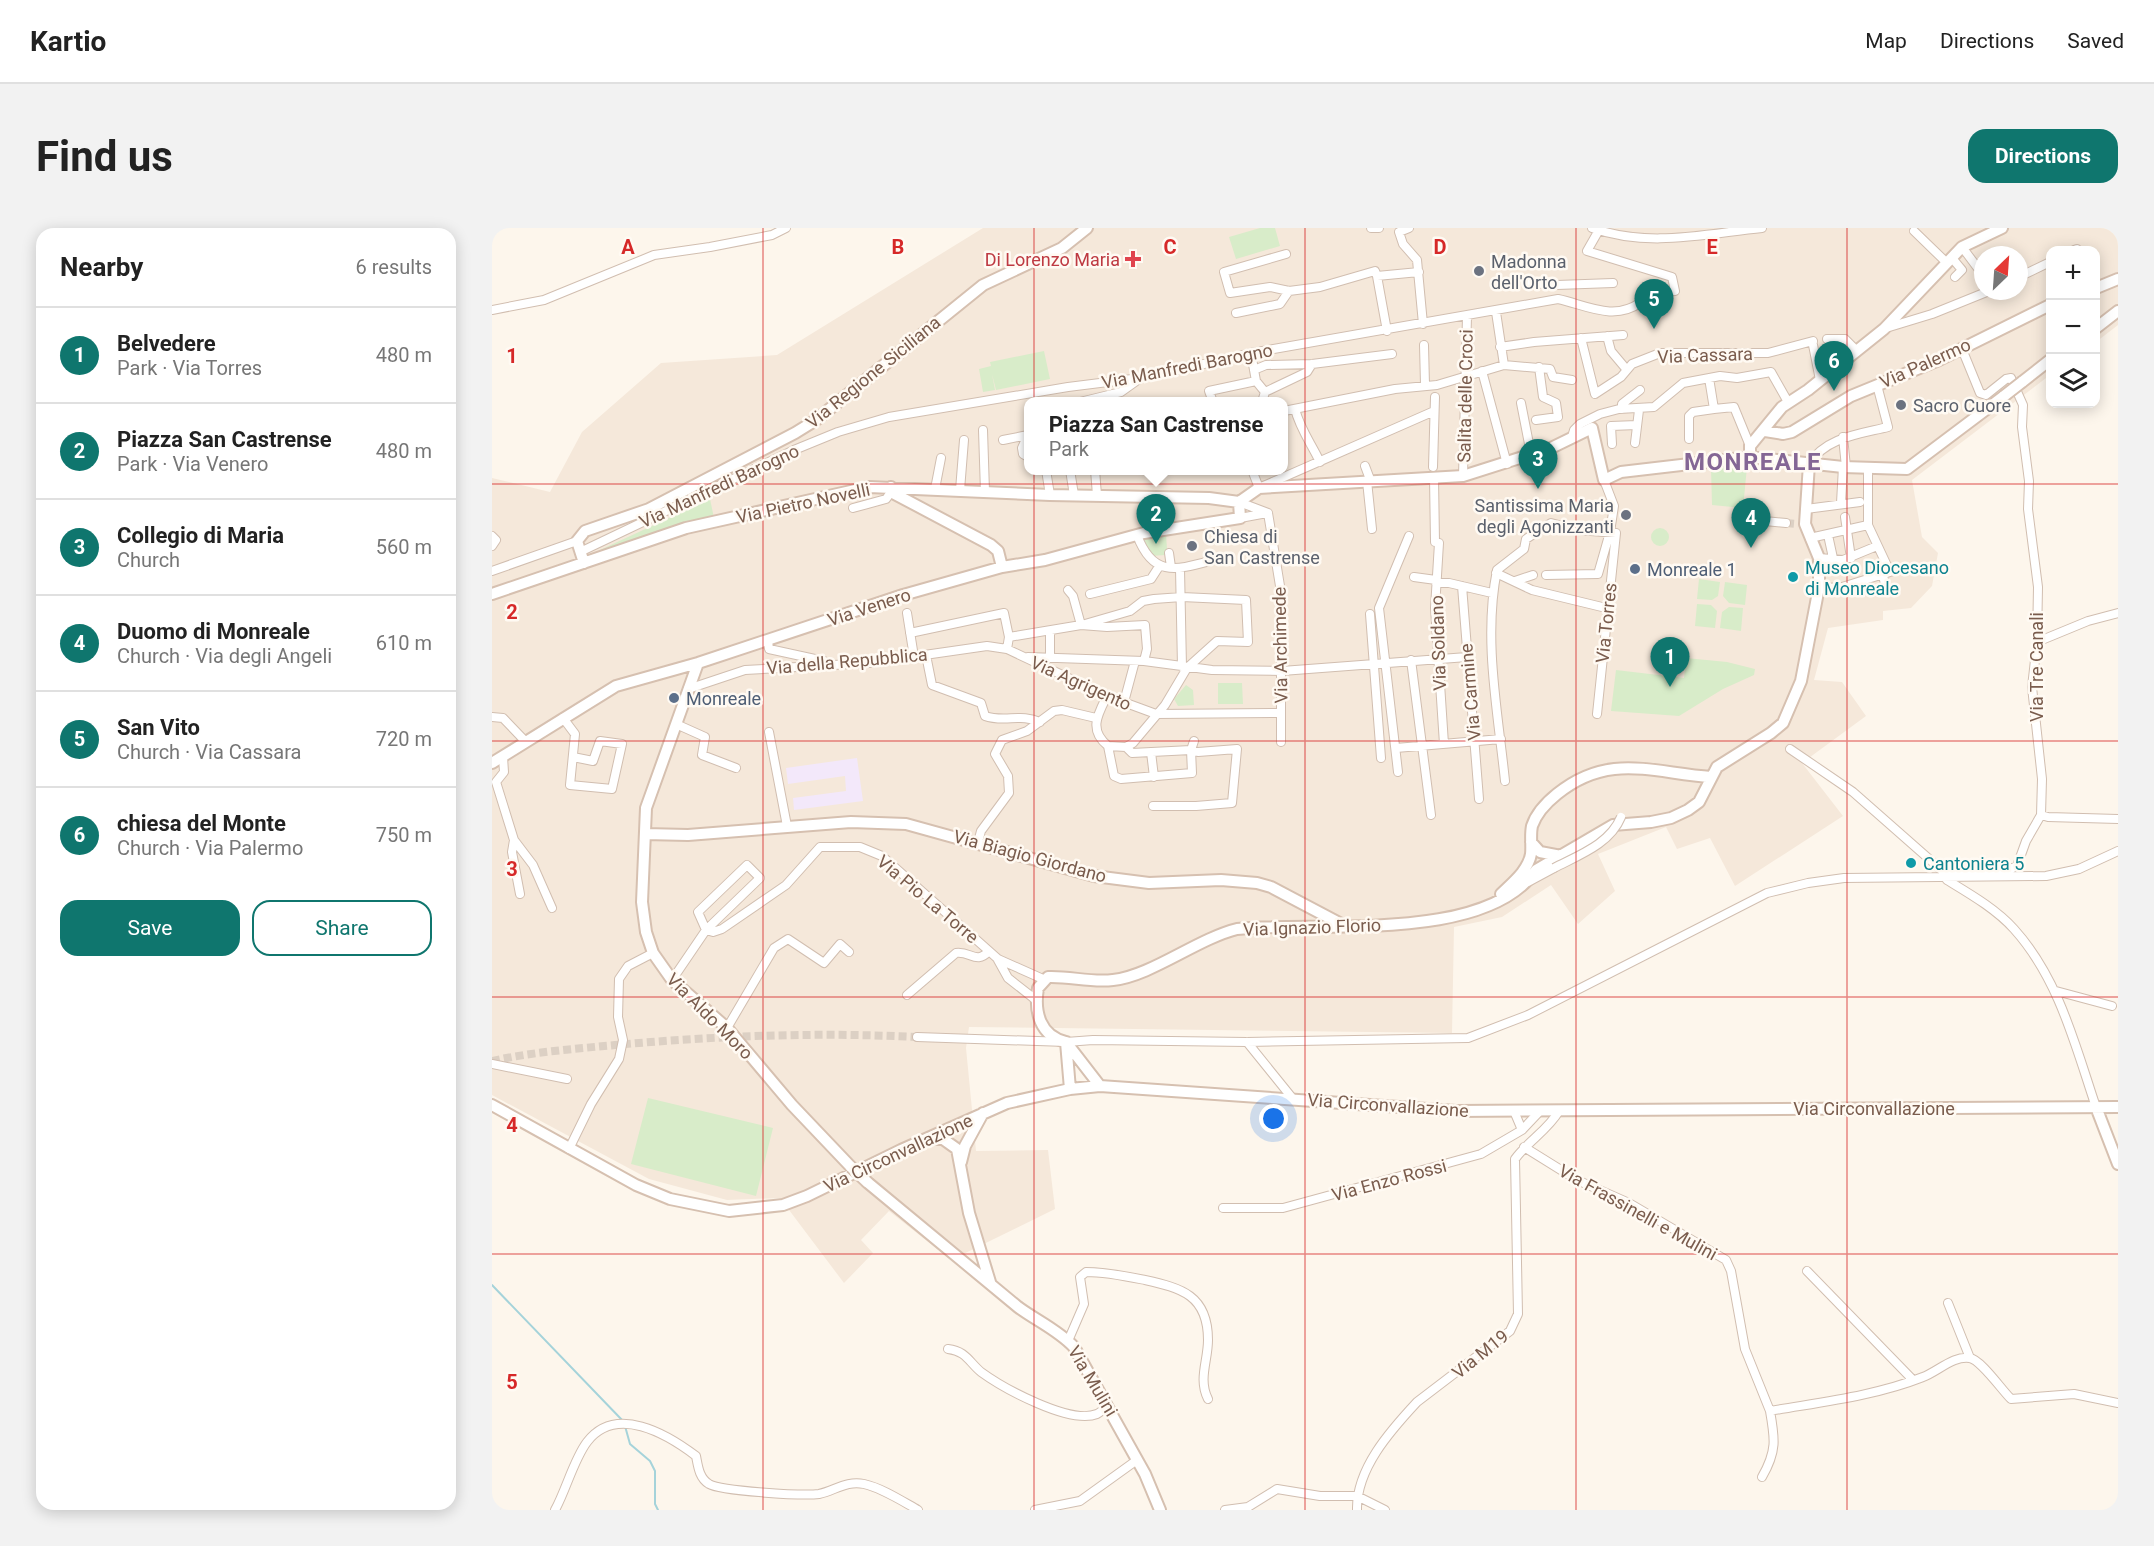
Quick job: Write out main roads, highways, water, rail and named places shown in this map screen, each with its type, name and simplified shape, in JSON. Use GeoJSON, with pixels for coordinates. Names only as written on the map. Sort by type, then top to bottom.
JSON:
{"type":"FeatureCollection","features":[{"type":"Feature","properties":{"kind":"waterway"},"geometry":{"type":"LineString","coordinates":[[492,1285],[623,1421]]}},
{"type":"Feature","properties":{"kind":"waterway"},"geometry":{"type":"LineString","coordinates":[[625,1426],[630,1444],[650,1461],[655,1471],[655,1504],[658,1510]]}},
{"type":"Feature","properties":{"kind":"tunnel"},"geometry":{"type":"LineString","coordinates":[[1786,523],[1798,524]]}},
{"type":"Feature","properties":{"kind":"tunnel"},"geometry":{"type":"LineString","coordinates":[[492,1061],[553,1051],[691,1039],[804,1035],[917,1037]]}},
{"type":"Feature","properties":{"kind":"place","name":"Di Lorenzo Maria"},"geometry":{"type":"Point","coordinates":[1133,259]}},
{"type":"Feature","properties":{"kind":"place","name":"Madonna dell'Orto"},"geometry":{"type":"Point","coordinates":[1479,271]}},
{"type":"Feature","properties":{"kind":"place","name":"San Vito"},"geometry":{"type":"Point","coordinates":[1654,329]}},
{"type":"Feature","properties":{"kind":"place","name":"chiesa del Monte"},"geometry":{"type":"Point","coordinates":[1834,391]}},
{"type":"Feature","properties":{"kind":"place","name":"Sacro Cuore"},"geometry":{"type":"Point","coordinates":[1901,405]}},
{"type":"Feature","properties":{"kind":"place","name":"Collegio di Maria"},"geometry":{"type":"Point","coordinates":[1538,489]}},
{"type":"Feature","properties":{"kind":"place","name":"Santissima Maria degli Agonizzanti"},"geometry":{"type":"Point","coordinates":[1626,515]}},
{"type":"Feature","properties":{"kind":"place","name":"Piazza San Castrense"},"geometry":{"type":"Point","coordinates":[1156,544]}},
{"type":"Feature","properties":{"kind":"place","name":"Chiesa di San Castrense"},"geometry":{"type":"Point","coordinates":[1192,546]}},
{"type":"Feature","properties":{"kind":"place","name":"Duomo di Monreale"},"geometry":{"type":"Point","coordinates":[1751,548]}},
{"type":"Feature","properties":{"kind":"place","name":"Monreale 1"},"geometry":{"type":"Point","coordinates":[1635,569]}},
{"type":"Feature","properties":{"kind":"place","name":"Museo Diocesano di Monreale"},"geometry":{"type":"Point","coordinates":[1793,577]}},
{"type":"Feature","properties":{"kind":"place","name":"Belvedere"},"geometry":{"type":"Point","coordinates":[1670,687]}},
{"type":"Feature","properties":{"kind":"place","name":"Monreale"},"geometry":{"type":"Point","coordinates":[674,698]}},
{"type":"Feature","properties":{"kind":"place","name":"Cantoniera 5"},"geometry":{"type":"Point","coordinates":[1911,863]}},
{"type":"Feature","properties":{"kind":"district","name":"MONREALE"},"geometry":{"type":"Point","coordinates":[1753,462]}}]}
